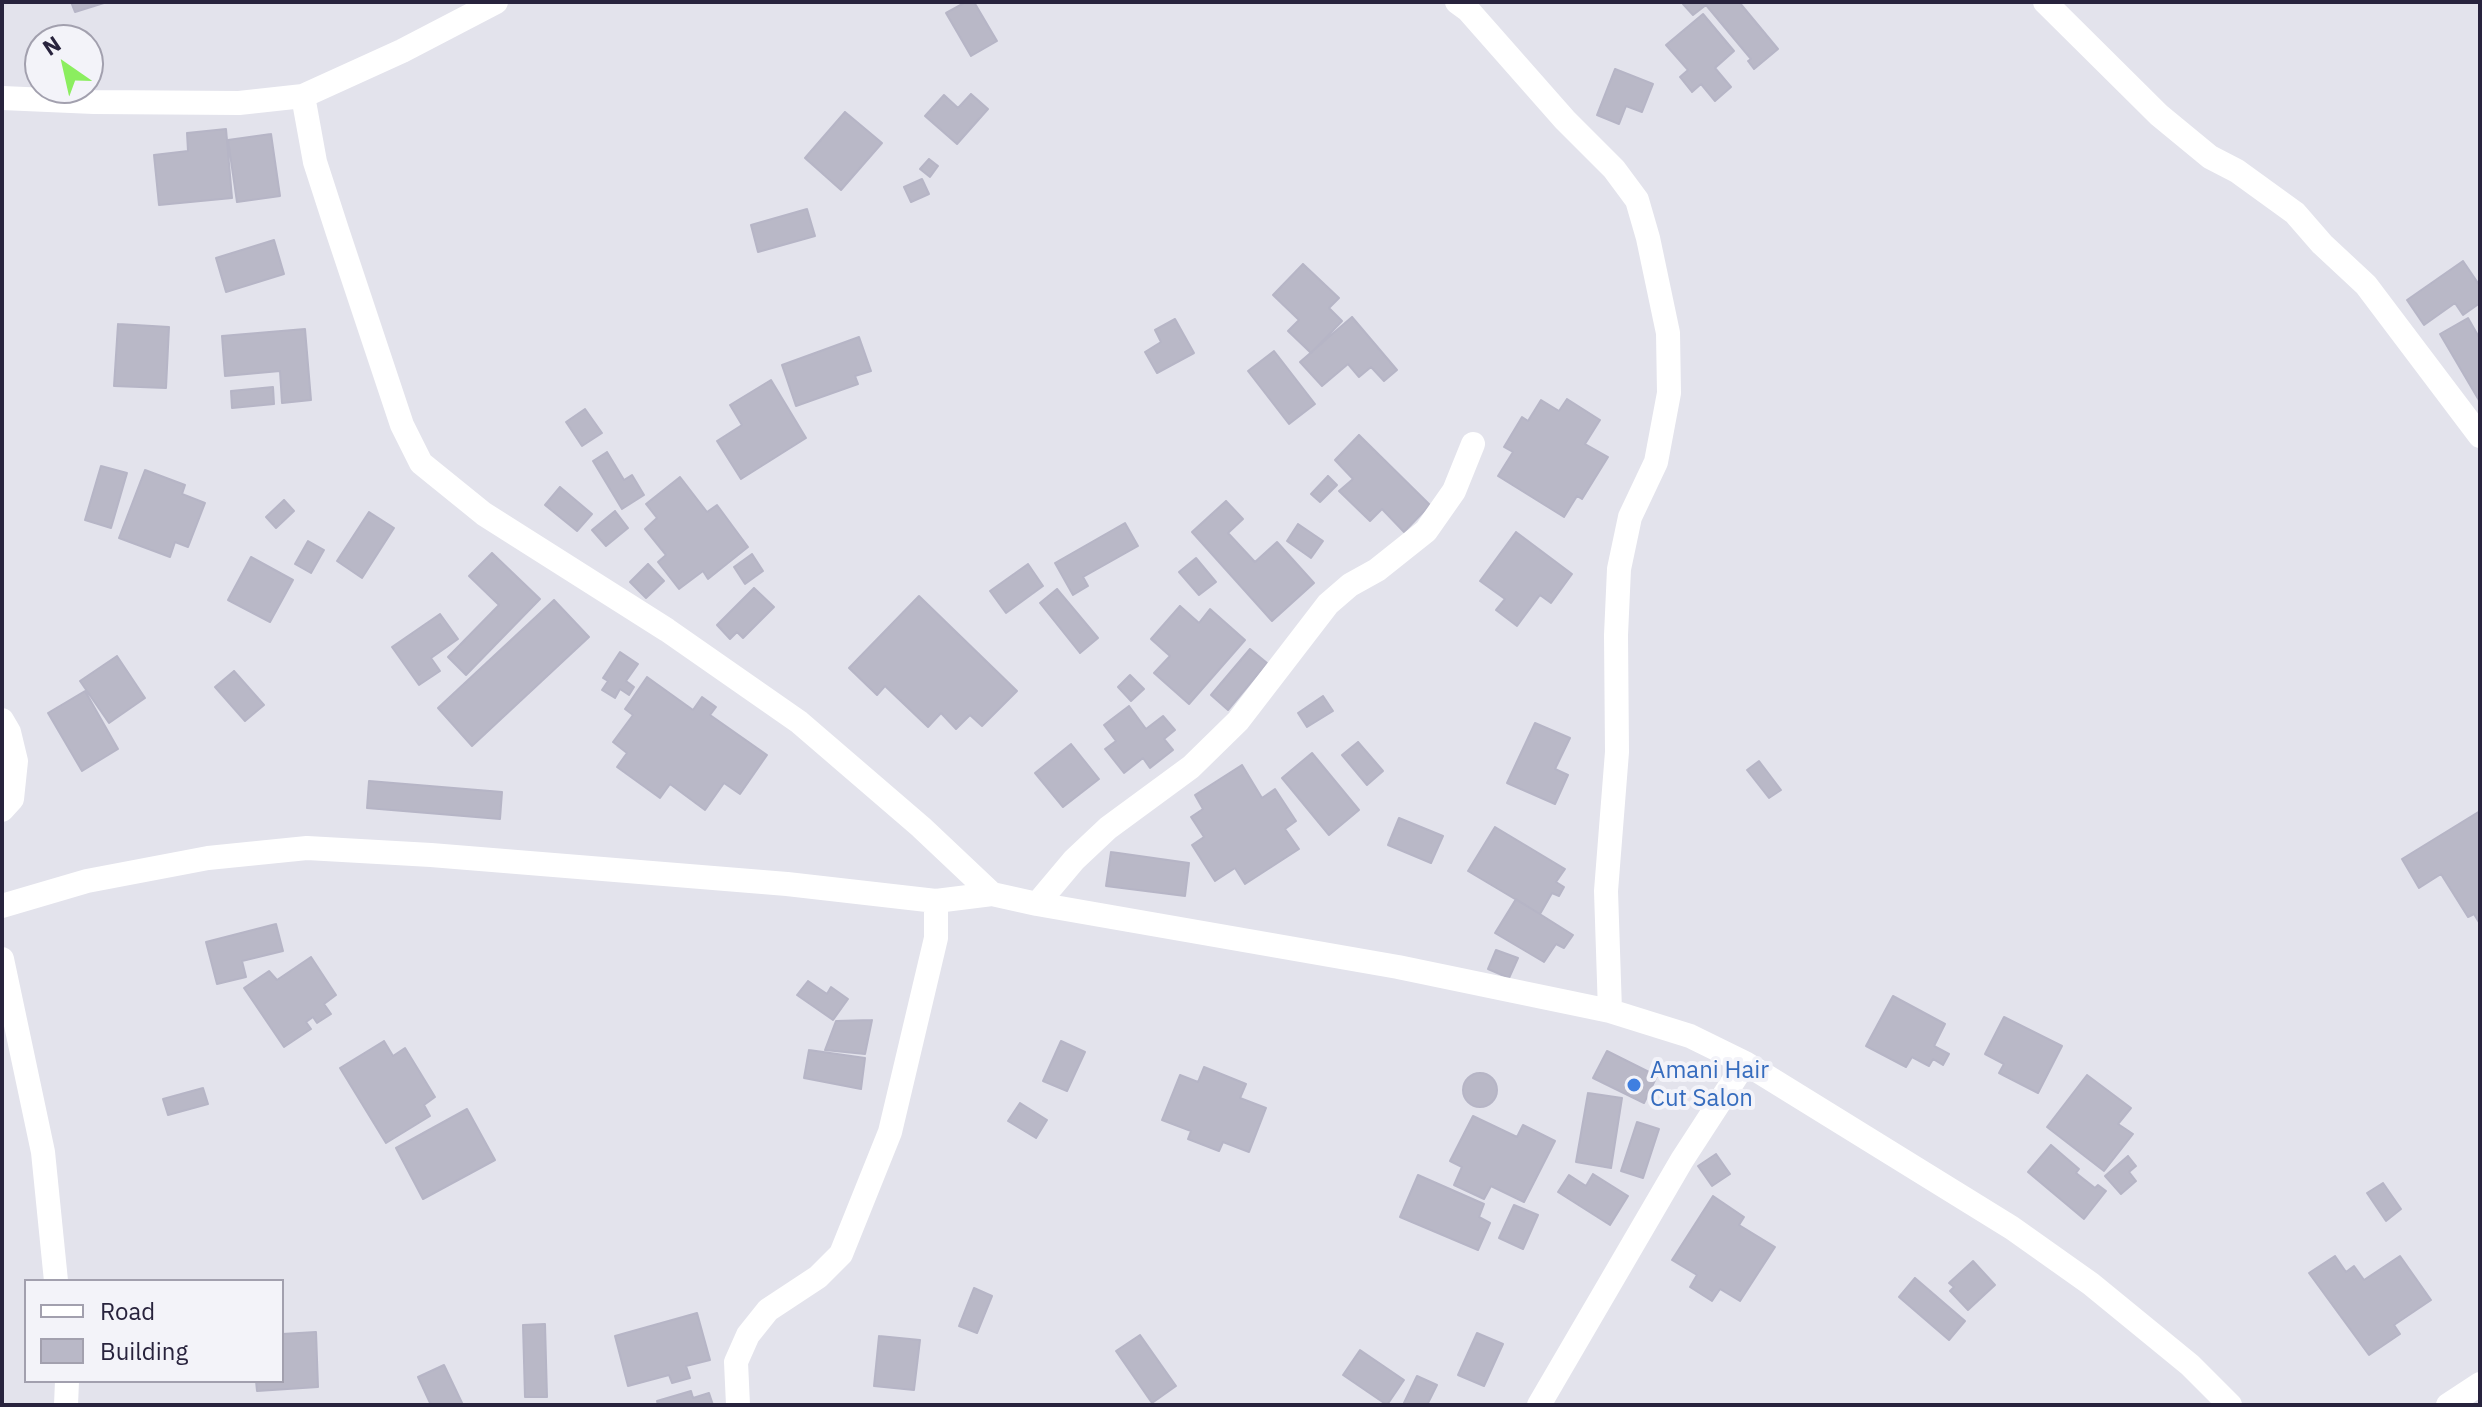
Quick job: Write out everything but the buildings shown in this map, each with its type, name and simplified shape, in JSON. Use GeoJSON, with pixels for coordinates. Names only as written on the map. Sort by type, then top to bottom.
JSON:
{"type":"FeatureCollection","features":[{"type":"Feature","properties":{"kind":"street"},"geometry":{"type":"LineString","coordinates":[[2,98],[239,103],[303,96],[402,51],[496,2]]}},
{"type":"Feature","properties":{"kind":"street"},"geometry":{"type":"LineString","coordinates":[[2045,2],[2159,115],[2210,157],[2258,185],[2295,213],[2322,244],[2366,285],[2480,436]]}},
{"type":"Feature","properties":{"kind":"street"},"geometry":{"type":"LineString","coordinates":[[1466,5],[1565,120],[1614,169],[1637,200],[1668,333],[1669,393],[1656,462],[1630,517],[1619,569],[1617,752],[1606,891],[1610,1011]]}},
{"type":"Feature","properties":{"kind":"street"},"geometry":{"type":"LineString","coordinates":[[303,96],[315,162],[402,425],[421,463],[484,514],[667,630],[799,722],[921,827],[992,894]]}},
{"type":"Feature","properties":{"kind":"street"},"geometry":{"type":"LineString","coordinates":[[1037,904],[1074,860],[1108,828],[1191,767],[1238,721],[1328,604],[1426,531],[1454,491],[1473,444]]}},
{"type":"Feature","properties":{"kind":"street"},"geometry":{"type":"LineString","coordinates":[[2,720],[9,732],[16,761],[12,799],[2,810]]}},
{"type":"Feature","properties":{"kind":"street"},"geometry":{"type":"LineString","coordinates":[[2,906],[87,881],[193,861],[307,848],[431,855],[772,883],[936,901],[992,894],[1398,967],[1610,1011],[1690,1036],[1745,1063],[2012,1228],[2069,1268],[2190,1365],[2230,1405]]}},
{"type":"Feature","properties":{"kind":"street"},"geometry":{"type":"LineString","coordinates":[[738,1405],[736,1362],[748,1335],[768,1310],[818,1277],[841,1254],[890,1132],[936,938],[936,901]]}},
{"type":"Feature","properties":{"kind":"street"},"geometry":{"type":"LineString","coordinates":[[2,959],[43,1152],[56,1279]]}},
{"type":"Feature","properties":{"kind":"street"},"geometry":{"type":"LineString","coordinates":[[1539,1405],[1682,1160],[1745,1063]]}},
{"type":"Feature","properties":{"kind":"street"},"geometry":{"type":"LineString","coordinates":[[66,1405],[67,1383]]}},
{"type":"Feature","properties":{"kind":"street"},"geometry":{"type":"LineString","coordinates":[[2448,1405],[2480,1384]]}},
{"type":"Feature","properties":{"kind":"place","name":"Amani Hair Cut Salon"},"geometry":{"type":"Point","coordinates":[1634,1085]}}]}
